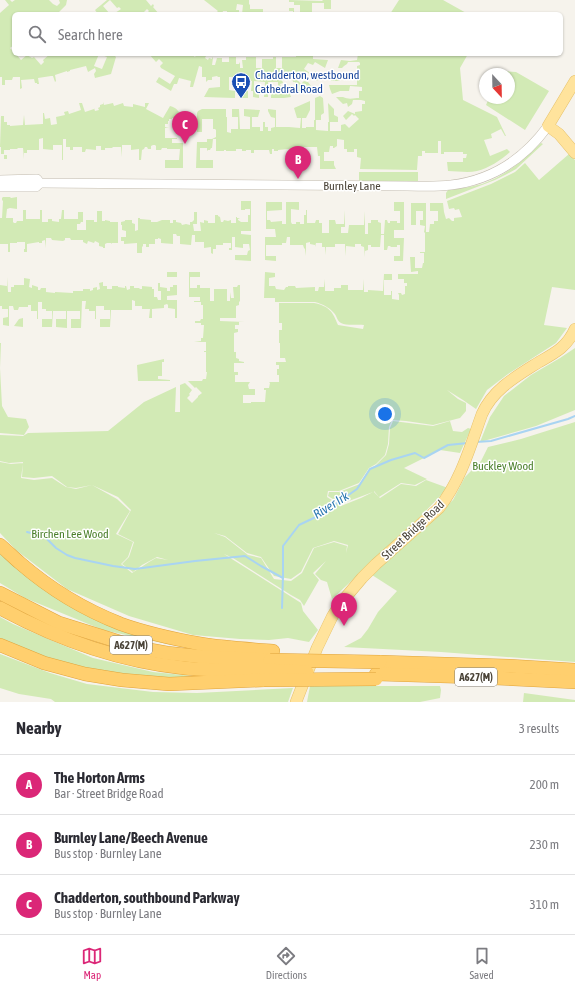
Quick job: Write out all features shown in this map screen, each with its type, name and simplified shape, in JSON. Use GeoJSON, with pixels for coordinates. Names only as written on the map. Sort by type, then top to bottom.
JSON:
{"type":"FeatureCollection","features":[{"type":"Feature","properties":{"kind":"highway","name":"A627(M)"},"geometry":{"type":"LineString","coordinates":[[0,545],[20,563],[62,594],[82,606],[121,624],[163,636],[220,647],[269,665]]}},
{"type":"Feature","properties":{"kind":"highway","name":"A627(M)"},"geometry":{"type":"LineString","coordinates":[[0,594],[58,623],[139,648],[167,653],[269,665],[378,668],[457,665],[509,666],[575,670]]}},
{"type":"Feature","properties":{"kind":"highway","name":"A627(M)"},"geometry":{"type":"LineString","coordinates":[[0,608],[23,621],[63,638],[97,650],[138,660],[183,668],[223,671],[269,665],[378,668],[441,676],[575,682]]}},
{"type":"Feature","properties":{"kind":"highway","name":"A627(M)"},"geometry":{"type":"LineString","coordinates":[[0,645],[44,663],[86,674],[122,680],[169,684],[269,665]]}},
{"type":"Feature","properties":{"kind":"main road"},"geometry":{"type":"LineString","coordinates":[[575,80],[548,126],[559,134],[575,153]]}},
{"type":"Feature","properties":{"kind":"main road","name":"Street Bridge Road"},"geometry":{"type":"LineString","coordinates":[[296,702],[317,648],[340,604],[376,564],[439,508],[447,498],[456,483],[482,414],[491,399],[503,386],[516,376],[565,345],[574,332]]}},
{"type":"Feature","properties":{"kind":"street","name":"Burnley Lane"},"geometry":{"type":"LineString","coordinates":[[0,180],[37,180],[40,183],[357,186],[450,185],[478,179],[503,168],[514,161],[531,146],[548,126]]}},
{"type":"Feature","properties":{"kind":"street","name":"Burnley Lane"},"geometry":{"type":"LineString","coordinates":[[0,187],[36,187],[40,183]]}},
{"type":"Feature","properties":{"kind":"green space"},"geometry":{"type":"Polygon","coordinates":[[[5,0],[10,0],[12,2],[15,0],[49,0],[57,6],[60,3],[59,0],[67,0],[66,5],[59,12],[12,12],[12,46],[10,48],[12,50],[12,56],[18,56],[21,60],[26,56],[32,58],[34,57],[41,65],[44,62],[43,60],[48,56],[98,56],[94,66],[102,69],[107,57],[104,56],[115,56],[111,74],[95,78],[95,68],[88,72],[86,66],[55,75],[55,82],[53,76],[38,78],[39,84],[35,83],[34,79],[21,80],[22,88],[20,89],[20,77],[13,77],[12,80],[5,80],[5,85],[2,85],[2,77],[0,77],[0,13],[9,5],[5,0]]]}},
{"type":"Feature","properties":{"kind":"green space"},"geometry":{"type":"Polygon","coordinates":[[[107,0],[110,0],[103,6],[108,12],[96,12],[95,10],[107,0]]]}},
{"type":"Feature","properties":{"kind":"green space"},"geometry":{"type":"Polygon","coordinates":[[[110,0],[146,0],[151,6],[153,4],[153,7],[157,12],[148,12],[149,11],[147,9],[144,12],[116,12],[121,9],[119,7],[117,8],[110,0]]]}},
{"type":"Feature","properties":{"kind":"green space"},"geometry":{"type":"Polygon","coordinates":[[[204,0],[249,0],[250,9],[263,9],[263,12],[242,12],[243,5],[237,4],[236,10],[239,10],[239,12],[217,12],[218,11],[204,0]]]}},
{"type":"Feature","properties":{"kind":"green space"},"geometry":{"type":"Polygon","coordinates":[[[289,0],[331,0],[331,9],[324,9],[324,3],[312,3],[312,12],[300,12],[300,5],[294,5],[294,2],[289,2],[289,0]]]}},
{"type":"Feature","properties":{"kind":"green space"},"geometry":{"type":"Polygon","coordinates":[[[399,0],[443,0],[464,12],[391,12],[399,0]]]}},
{"type":"Feature","properties":{"kind":"green space"},"geometry":{"type":"Polygon","coordinates":[[[289,8],[294,8],[294,12],[289,11],[289,8]]]}},
{"type":"Feature","properties":{"kind":"green space"},"geometry":{"type":"Polygon","coordinates":[[[151,56],[206,56],[205,58],[208,60],[209,58],[213,58],[212,65],[215,65],[217,58],[222,58],[222,62],[229,62],[229,57],[236,57],[236,64],[239,64],[240,62],[240,68],[243,68],[242,60],[246,60],[246,57],[256,57],[256,68],[262,68],[262,59],[273,59],[273,57],[276,57],[276,68],[282,68],[282,57],[313,56],[313,59],[328,60],[325,68],[315,62],[313,65],[308,63],[304,69],[313,75],[315,71],[321,75],[317,81],[307,72],[304,75],[300,71],[294,76],[301,84],[304,81],[308,82],[311,86],[297,94],[297,88],[292,77],[282,80],[283,83],[280,84],[282,90],[288,88],[291,97],[284,98],[271,98],[271,91],[278,91],[278,82],[268,82],[268,97],[264,97],[265,82],[254,81],[254,91],[259,91],[259,98],[253,97],[253,91],[251,91],[252,81],[249,80],[249,77],[242,77],[241,90],[248,91],[248,98],[240,98],[240,86],[236,85],[236,77],[229,77],[229,90],[235,91],[235,98],[204,97],[209,88],[220,87],[220,77],[212,77],[212,80],[208,80],[206,82],[206,77],[202,77],[202,67],[199,66],[193,87],[190,87],[191,81],[179,78],[177,84],[174,84],[171,91],[156,82],[159,77],[170,84],[175,76],[161,68],[160,66],[163,63],[159,59],[156,62],[151,56]]]}},
{"type":"Feature","properties":{"kind":"green space"},"geometry":{"type":"Polygon","coordinates":[[[358,56],[467,56],[460,68],[463,100],[497,117],[506,136],[501,129],[491,134],[492,138],[484,140],[490,156],[507,149],[510,152],[495,163],[481,170],[470,172],[448,171],[447,162],[463,162],[463,158],[466,158],[467,154],[463,154],[463,152],[444,152],[444,154],[441,154],[441,141],[438,141],[438,153],[425,153],[425,151],[422,151],[422,156],[418,156],[417,170],[360,169],[361,158],[357,157],[357,149],[354,149],[354,152],[347,152],[347,149],[344,149],[344,140],[337,139],[337,146],[333,148],[333,146],[330,146],[329,152],[324,152],[324,161],[334,161],[336,169],[320,169],[320,156],[318,156],[317,147],[304,147],[303,151],[299,151],[298,148],[278,151],[274,151],[274,149],[272,149],[272,154],[270,154],[269,150],[254,150],[254,153],[251,153],[251,150],[242,151],[242,149],[236,149],[236,151],[216,151],[216,139],[213,139],[212,148],[210,150],[207,151],[207,148],[200,148],[200,160],[213,160],[213,168],[196,168],[197,142],[207,142],[207,139],[216,137],[216,130],[213,129],[213,119],[202,119],[202,132],[197,132],[197,113],[202,109],[226,109],[227,132],[231,133],[231,129],[238,129],[238,117],[232,117],[232,109],[239,109],[240,129],[250,129],[250,117],[244,116],[244,109],[260,110],[258,117],[252,117],[252,127],[260,127],[260,131],[263,131],[263,122],[265,122],[265,127],[268,127],[268,131],[271,131],[271,128],[275,127],[275,118],[271,117],[268,109],[276,110],[276,127],[300,128],[301,118],[297,118],[294,108],[310,101],[310,110],[306,118],[302,118],[302,128],[306,128],[314,127],[315,98],[320,96],[323,98],[324,113],[321,115],[321,120],[316,120],[316,130],[328,131],[328,103],[334,109],[334,115],[338,117],[338,122],[330,122],[330,131],[341,131],[341,125],[345,124],[349,128],[359,119],[352,114],[346,120],[343,116],[348,111],[355,114],[355,112],[362,111],[362,104],[365,104],[365,101],[353,100],[352,104],[348,107],[347,103],[343,104],[336,97],[349,99],[359,98],[359,91],[362,91],[362,87],[350,86],[349,91],[340,91],[332,94],[329,85],[357,85],[357,74],[343,75],[343,78],[339,81],[331,81],[336,73],[357,73],[357,66],[360,65],[359,62],[348,62],[342,68],[338,68],[341,60],[357,60],[358,56]]]}},
{"type":"Feature","properties":{"kind":"green space"},"geometry":{"type":"Polygon","coordinates":[[[515,72],[549,91],[525,130],[486,105],[515,104],[515,72]]]}},
{"type":"Feature","properties":{"kind":"green space"},"geometry":{"type":"Polygon","coordinates":[[[103,102],[104,105],[113,103],[114,106],[123,103],[124,106],[133,107],[133,104],[145,107],[145,103],[149,103],[146,109],[163,118],[170,106],[178,110],[182,118],[169,119],[168,124],[165,124],[165,127],[169,128],[165,128],[165,138],[177,138],[172,139],[172,143],[183,143],[183,168],[165,168],[165,160],[179,160],[180,149],[162,148],[161,150],[156,150],[155,145],[151,146],[151,149],[145,147],[142,150],[141,160],[139,160],[139,149],[131,150],[131,145],[122,145],[122,157],[121,147],[105,148],[105,150],[101,150],[101,146],[96,146],[96,150],[86,149],[85,152],[82,152],[82,147],[73,147],[73,150],[70,150],[70,147],[66,147],[66,139],[63,139],[63,160],[62,145],[53,145],[53,150],[43,149],[43,138],[39,139],[39,150],[27,150],[27,153],[24,153],[24,159],[23,148],[4,150],[4,154],[1,154],[0,147],[1,116],[4,116],[4,122],[7,122],[7,125],[10,126],[23,125],[24,115],[25,125],[43,124],[44,113],[45,119],[50,118],[51,125],[57,124],[56,117],[65,115],[64,112],[68,111],[69,114],[81,110],[79,103],[82,103],[85,112],[94,108],[95,111],[99,110],[98,108],[103,104],[103,102]]]}},
{"type":"Feature","properties":{"kind":"green space"},"geometry":{"type":"Polygon","coordinates":[[[541,143],[543,144],[516,169],[495,180],[446,199],[446,193],[448,190],[482,184],[499,177],[521,161],[541,143]]]}},
{"type":"Feature","properties":{"kind":"green space","name":"Birchen Lee Wood"},"geometry":{"type":"Polygon","coordinates":[[[569,154],[575,160],[575,290],[552,287],[544,325],[567,328],[556,343],[508,374],[487,390],[476,409],[447,390],[458,399],[466,403],[466,411],[460,418],[433,425],[392,420],[389,427],[388,444],[385,455],[376,464],[369,468],[359,483],[339,491],[328,491],[327,497],[341,506],[373,492],[341,504],[328,496],[329,492],[339,492],[360,484],[369,469],[375,466],[386,455],[389,444],[390,428],[393,421],[433,426],[450,421],[453,431],[462,432],[468,428],[471,429],[460,453],[440,450],[404,468],[427,479],[415,485],[401,483],[379,497],[380,498],[401,484],[416,486],[426,480],[448,488],[414,523],[332,599],[327,582],[321,580],[315,574],[326,561],[313,573],[319,580],[304,606],[300,600],[233,558],[224,554],[301,603],[303,611],[318,630],[309,642],[288,638],[269,640],[193,635],[129,616],[67,589],[16,550],[0,533],[0,462],[11,464],[23,462],[9,463],[0,461],[0,435],[23,436],[28,433],[108,431],[144,402],[176,387],[175,412],[180,412],[180,385],[185,383],[192,390],[187,398],[192,403],[202,393],[188,381],[202,381],[203,379],[206,379],[207,372],[206,352],[204,352],[206,351],[206,342],[194,342],[201,341],[201,338],[203,338],[204,325],[201,325],[201,323],[195,323],[195,321],[200,321],[203,319],[203,305],[201,305],[201,302],[194,302],[200,301],[200,297],[189,297],[189,272],[200,272],[200,277],[190,277],[190,288],[197,288],[197,285],[200,285],[200,288],[210,288],[210,301],[214,301],[214,289],[227,289],[227,301],[230,301],[230,292],[231,298],[234,298],[233,287],[240,285],[240,301],[239,305],[236,306],[236,318],[220,318],[220,321],[245,322],[239,322],[239,325],[235,325],[235,329],[238,329],[238,332],[234,333],[234,352],[236,352],[236,358],[244,363],[234,363],[234,372],[238,372],[238,375],[235,375],[235,382],[250,382],[248,385],[249,389],[255,389],[255,395],[243,395],[243,403],[265,402],[266,390],[264,390],[264,388],[269,388],[269,382],[279,382],[277,369],[279,369],[279,365],[276,365],[276,362],[286,362],[285,358],[280,358],[279,330],[282,330],[282,323],[279,323],[279,303],[319,304],[330,310],[338,325],[363,329],[364,325],[341,323],[330,309],[315,302],[275,302],[275,298],[264,298],[265,272],[275,273],[275,277],[269,278],[269,286],[275,286],[276,289],[284,290],[288,286],[295,286],[296,288],[315,287],[315,291],[318,291],[319,287],[324,287],[325,279],[325,291],[334,291],[334,288],[341,288],[341,285],[348,285],[348,290],[363,290],[364,279],[364,292],[368,292],[368,290],[383,291],[384,274],[392,274],[392,280],[384,280],[384,295],[391,295],[392,291],[392,299],[399,300],[398,293],[401,293],[402,295],[405,294],[405,286],[407,286],[407,283],[404,283],[404,279],[398,279],[398,274],[418,274],[418,271],[411,272],[410,257],[415,257],[415,268],[422,268],[424,263],[424,253],[420,253],[425,252],[425,226],[420,225],[420,220],[423,220],[423,211],[416,211],[416,225],[411,225],[411,203],[426,203],[426,232],[429,232],[430,224],[434,224],[434,221],[438,221],[438,211],[430,211],[430,203],[443,203],[446,219],[449,218],[454,221],[454,218],[462,217],[459,209],[449,209],[447,201],[491,184],[515,172],[525,163],[539,180],[569,154]],[[23,464],[21,478],[34,480],[52,478],[66,487],[76,489],[92,485],[76,488],[67,487],[52,476],[34,478],[22,477],[23,464]],[[92,485],[117,499],[130,511],[116,534],[133,542],[128,557],[121,564],[132,573],[156,558],[168,560],[157,557],[142,565],[133,572],[122,564],[129,557],[134,542],[118,534],[131,510],[118,497],[92,485]],[[214,533],[225,537],[248,555],[261,558],[274,579],[291,581],[302,573],[314,548],[334,542],[347,546],[346,553],[348,545],[334,541],[313,548],[301,572],[291,579],[274,576],[261,557],[247,553],[225,536],[214,533]]]}},
{"type":"Feature","properties":{"kind":"green space"},"geometry":{"type":"Polygon","coordinates":[[[4,155],[7,155],[7,159],[4,159],[4,155]]]}},
{"type":"Feature","properties":{"kind":"green space"},"geometry":{"type":"Polygon","coordinates":[[[359,172],[418,172],[418,181],[359,181],[359,172]]]}},
{"type":"Feature","properties":{"kind":"green space"},"geometry":{"type":"Polygon","coordinates":[[[3,197],[17,197],[17,209],[7,209],[6,218],[13,218],[14,223],[17,221],[23,221],[23,210],[26,210],[26,219],[40,219],[40,210],[42,210],[42,222],[48,222],[48,219],[52,219],[52,221],[59,222],[59,219],[61,219],[62,210],[64,210],[64,219],[78,219],[78,212],[83,212],[83,222],[77,224],[77,230],[86,230],[86,220],[94,220],[94,222],[97,222],[97,211],[102,211],[102,221],[118,222],[118,243],[107,243],[105,244],[105,248],[103,248],[95,241],[94,243],[88,241],[87,244],[83,242],[83,240],[71,240],[70,238],[65,238],[63,241],[46,238],[46,248],[45,240],[42,241],[42,243],[27,244],[27,252],[24,252],[25,242],[17,242],[10,243],[10,252],[8,252],[8,244],[0,244],[0,218],[2,218],[3,197]]]}},
{"type":"Feature","properties":{"kind":"green space"},"geometry":{"type":"Polygon","coordinates":[[[241,201],[251,201],[251,231],[241,231],[241,234],[251,235],[251,261],[235,260],[235,255],[247,255],[248,251],[250,250],[249,244],[243,244],[243,248],[235,247],[235,237],[232,237],[232,250],[229,250],[229,248],[231,248],[231,243],[223,243],[223,245],[216,245],[216,249],[213,249],[213,254],[211,253],[211,247],[204,248],[204,242],[195,242],[195,235],[192,235],[191,245],[180,244],[180,236],[177,236],[176,234],[173,234],[173,244],[161,243],[161,239],[155,239],[155,244],[149,244],[149,247],[146,247],[146,244],[143,244],[142,253],[137,253],[137,243],[124,244],[124,241],[121,241],[121,237],[126,237],[126,231],[122,230],[121,222],[125,220],[132,220],[132,223],[135,224],[135,231],[138,230],[138,218],[151,220],[151,222],[170,220],[170,223],[173,223],[173,220],[176,220],[176,222],[181,223],[182,225],[190,225],[190,222],[194,220],[194,212],[197,212],[197,224],[193,224],[194,231],[201,231],[200,222],[204,223],[204,220],[208,221],[208,223],[215,223],[215,215],[220,217],[221,222],[224,220],[231,220],[231,223],[236,223],[237,217],[240,218],[238,220],[241,222],[248,222],[250,209],[241,210],[241,201]]]}},
{"type":"Feature","properties":{"kind":"green space"},"geometry":{"type":"Polygon","coordinates":[[[266,202],[282,202],[282,210],[267,211],[267,220],[270,220],[271,222],[282,221],[282,224],[286,224],[286,202],[299,202],[299,210],[291,209],[292,224],[300,222],[300,224],[304,224],[304,215],[306,215],[307,210],[307,223],[315,223],[316,220],[319,220],[319,223],[322,223],[322,233],[329,233],[329,220],[335,220],[336,224],[344,224],[345,210],[345,227],[341,227],[341,233],[348,233],[349,225],[364,225],[365,211],[365,234],[368,234],[368,223],[371,223],[371,220],[378,220],[378,222],[381,223],[381,234],[384,234],[385,220],[387,220],[388,223],[390,223],[390,221],[397,221],[397,223],[400,223],[400,211],[394,211],[394,202],[404,202],[404,230],[394,230],[394,238],[404,238],[403,261],[394,261],[394,256],[400,256],[400,245],[397,245],[397,247],[388,246],[387,250],[384,250],[384,235],[381,235],[380,247],[371,247],[371,245],[368,245],[368,250],[365,251],[365,257],[364,247],[361,246],[361,244],[355,244],[355,247],[346,246],[345,256],[345,244],[335,244],[335,247],[326,247],[325,255],[325,247],[322,247],[322,243],[316,243],[315,247],[315,245],[310,244],[310,242],[306,243],[306,256],[303,245],[290,245],[290,237],[287,237],[286,243],[282,243],[282,245],[266,245],[266,256],[276,256],[276,261],[265,260],[265,237],[276,237],[275,229],[266,229],[266,202]]]}},
{"type":"Feature","properties":{"kind":"green space"},"geometry":{"type":"Polygon","coordinates":[[[167,272],[177,272],[177,277],[167,277],[167,272]]]}},
{"type":"Feature","properties":{"kind":"green space"},"geometry":{"type":"Polygon","coordinates":[[[7,277],[8,292],[11,292],[11,287],[14,287],[14,285],[24,285],[24,278],[30,279],[29,287],[32,288],[32,285],[38,287],[38,290],[41,288],[46,288],[46,292],[55,293],[73,293],[73,291],[83,291],[83,289],[90,289],[90,291],[97,287],[97,290],[100,289],[99,283],[103,282],[103,286],[107,286],[107,289],[112,289],[112,286],[125,288],[126,286],[127,290],[130,289],[130,286],[140,289],[142,289],[142,286],[152,287],[152,289],[154,289],[154,297],[157,297],[158,300],[161,300],[161,291],[158,291],[158,283],[160,283],[160,287],[167,288],[167,291],[170,291],[170,287],[173,287],[173,285],[177,285],[177,295],[167,296],[167,300],[177,300],[177,318],[175,318],[175,309],[168,308],[167,304],[164,305],[164,308],[152,309],[152,318],[149,318],[150,309],[142,309],[142,306],[135,306],[135,301],[132,300],[132,310],[111,310],[110,327],[100,327],[100,319],[110,319],[110,310],[104,310],[104,306],[96,306],[95,319],[95,311],[85,309],[86,301],[82,301],[81,328],[71,328],[71,319],[80,319],[80,311],[67,311],[67,328],[56,327],[56,319],[66,319],[66,311],[53,311],[52,327],[42,327],[42,319],[52,319],[52,311],[42,309],[42,302],[38,302],[38,319],[37,311],[31,311],[31,305],[28,305],[28,307],[19,307],[18,310],[14,310],[13,306],[9,306],[9,326],[3,325],[3,318],[8,317],[8,309],[2,309],[2,306],[0,306],[0,285],[7,286],[7,277]]]}},
{"type":"Feature","properties":{"kind":"green space"},"geometry":{"type":"Polygon","coordinates":[[[23,318],[23,327],[14,326],[19,319],[23,318]]]}},
{"type":"Feature","properties":{"kind":"green space"},"geometry":{"type":"Polygon","coordinates":[[[0,343],[1,343],[0,368],[0,343]]]}},
{"type":"Feature","properties":{"kind":"green space"},"geometry":{"type":"Polygon","coordinates":[[[575,348],[575,410],[536,426],[480,442],[490,417],[504,396],[531,375],[575,348]]]}},
{"type":"Feature","properties":{"kind":"green space"},"geometry":{"type":"Polygon","coordinates":[[[164,359],[164,362],[162,362],[162,376],[158,376],[158,379],[170,381],[138,381],[137,365],[164,359]]]}},
{"type":"Feature","properties":{"kind":"green space"},"geometry":{"type":"Polygon","coordinates":[[[0,368],[2,406],[8,417],[26,419],[29,427],[24,435],[0,433],[0,368]]]}},
{"type":"Feature","properties":{"kind":"green space","name":"Buckley Wood"},"geometry":{"type":"Polygon","coordinates":[[[575,422],[575,662],[441,652],[344,647],[361,638],[378,612],[397,591],[372,575],[453,500],[465,477],[481,461],[488,447],[521,439],[575,422]]]}},
{"type":"Feature","properties":{"kind":"green space"},"geometry":{"type":"Polygon","coordinates":[[[0,554],[91,618],[172,645],[103,630],[25,598],[0,583],[0,554]]]}},
{"type":"Feature","properties":{"kind":"green space"},"geometry":{"type":"Polygon","coordinates":[[[0,617],[93,658],[153,672],[223,679],[176,679],[86,671],[16,649],[0,641],[0,617]]]}},
{"type":"Feature","properties":{"kind":"green space"},"geometry":{"type":"Polygon","coordinates":[[[0,654],[50,673],[87,684],[153,692],[197,693],[293,688],[288,702],[55,702],[51,699],[19,694],[0,688],[0,654]]]}},
{"type":"Feature","properties":{"kind":"green space"},"geometry":{"type":"Polygon","coordinates":[[[310,686],[440,686],[441,690],[440,698],[420,702],[307,702],[310,686]]]}},
{"type":"Feature","properties":{"kind":"green space"},"geometry":{"type":"Polygon","coordinates":[[[524,693],[575,700],[575,702],[523,702],[524,693]]]}},
{"type":"Feature","properties":{"kind":"waterway","name":"River Irk"},"geometry":{"type":"LineString","coordinates":[[476,442],[491,441],[575,416]]}},
{"type":"Feature","properties":{"kind":"waterway","name":"River Irk"},"geometry":{"type":"LineString","coordinates":[[282,608],[283,546],[299,525],[320,515],[357,489],[370,469],[391,460],[415,453],[424,458],[448,445],[468,443]]}},
{"type":"Feature","properties":{"kind":"waterway"},"geometry":{"type":"LineString","coordinates":[[27,532],[44,536],[56,548],[67,555],[113,566],[135,569],[245,556],[283,578]]}},
{"type":"Feature","properties":{"kind":"place","name":"Chadderton, westbound Cathedral Road"},"geometry":{"type":"Point","coordinates":[241,99]}},
{"type":"Feature","properties":{"kind":"place","name":"Chadderton, southbound Parkway"},"geometry":{"type":"Point","coordinates":[185,144]}},
{"type":"Feature","properties":{"kind":"place","name":"Burnley Lane/Beech Avenue"},"geometry":{"type":"Point","coordinates":[298,179]}},
{"type":"Feature","properties":{"kind":"place","name":"The Horton Arms"},"geometry":{"type":"Point","coordinates":[344,626]}}]}
